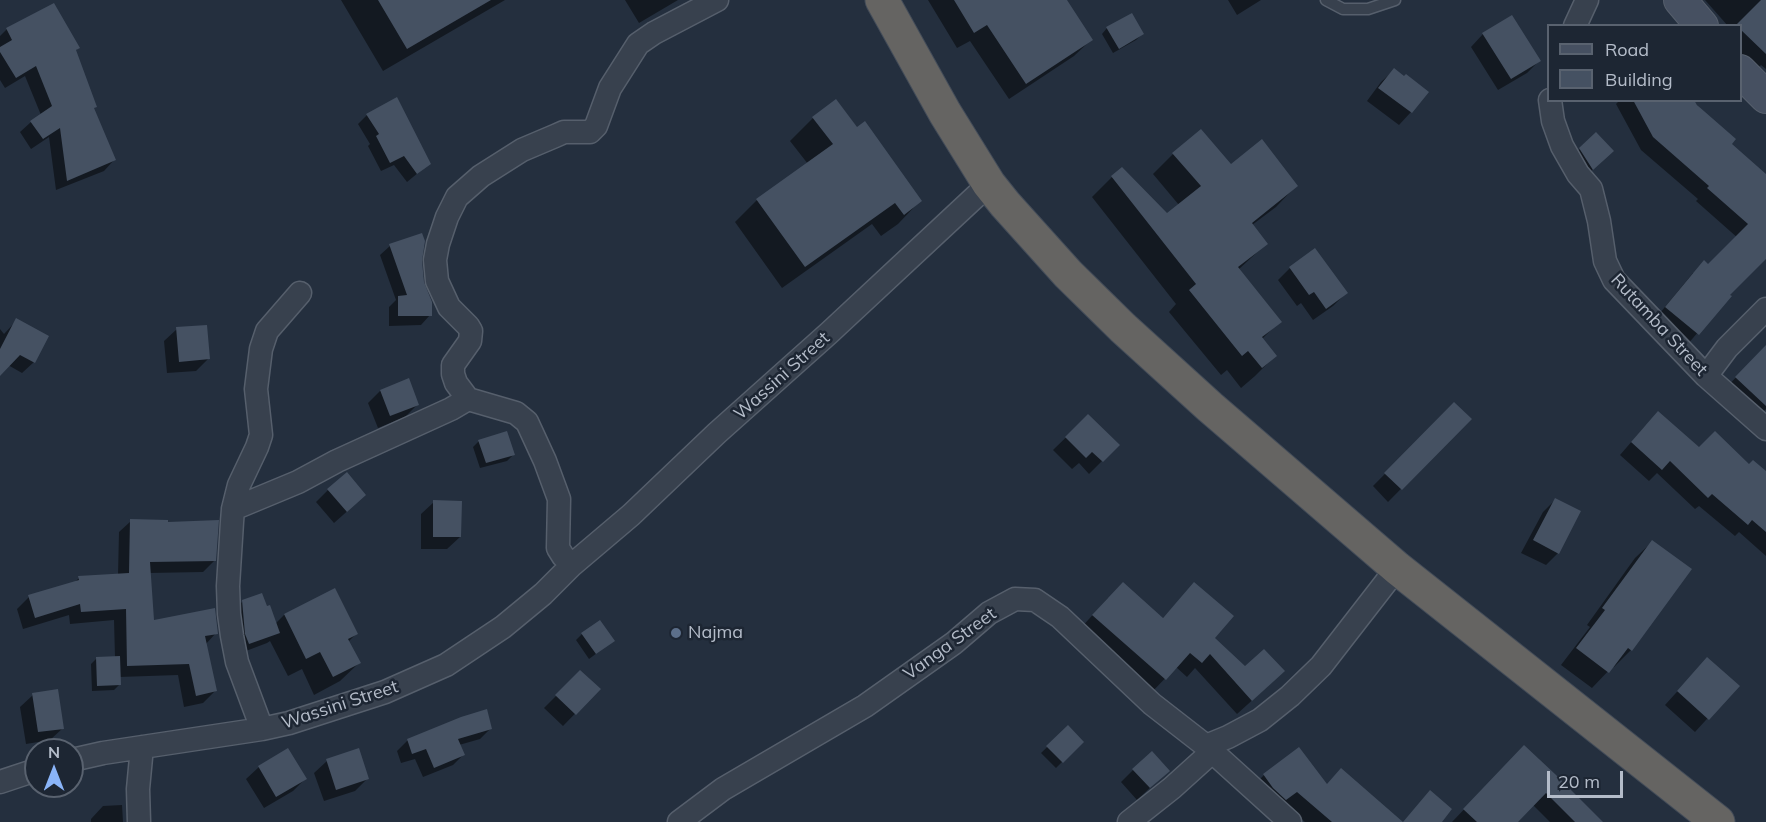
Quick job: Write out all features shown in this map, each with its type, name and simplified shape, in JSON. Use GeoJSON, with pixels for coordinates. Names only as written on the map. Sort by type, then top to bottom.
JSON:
{"type":"FeatureCollection","features":[{"type":"Feature","properties":{"kind":"highway"},"geometry":{"type":"LineString","coordinates":[[882,0],[945,112],[989,184],[1068,274],[1123,328],[1210,407],[1397,568],[1718,822]]}},
{"type":"Feature","properties":{"kind":"main road"},"geometry":{"type":"LineString","coordinates":[[1680,0],[1700,24]]}},
{"type":"Feature","properties":{"kind":"main road"},"geometry":{"type":"LineString","coordinates":[[1742,73],[1766,97]]}},
{"type":"Feature","properties":{"kind":"street"},"geometry":{"type":"LineString","coordinates":[[572,565],[558,548],[559,499],[527,422],[516,413],[468,399],[456,383],[453,366],[470,341],[471,331],[449,307],[439,288],[435,270],[438,244],[457,197],[481,176],[522,150],[564,132],[590,132],[596,126],[610,88],[638,44],[654,33],[717,0]]}},
{"type":"Feature","properties":{"kind":"street"},"geometry":{"type":"LineString","coordinates":[[1576,24],[1587,0]]}},
{"type":"Feature","properties":{"kind":"street","name":"Rutamba Street"},"geometry":{"type":"LineString","coordinates":[[1550,102],[1562,146],[1578,174],[1591,189],[1605,261],[1614,280],[1706,376],[1766,429]]}},
{"type":"Feature","properties":{"kind":"street","name":"Wassini Street"},"geometry":{"type":"LineString","coordinates":[[84,757],[290,723],[385,692],[446,665],[503,627],[543,594],[989,184]]}},
{"type":"Feature","properties":{"kind":"street"},"geometry":{"type":"LineString","coordinates":[[262,729],[237,662],[229,614],[228,586],[233,509],[239,485],[261,435],[256,389],[258,363],[264,340],[267,331],[300,293]]}},
{"type":"Feature","properties":{"kind":"street"},"geometry":{"type":"LineString","coordinates":[[1706,376],[1727,348],[1766,309]]}},
{"type":"Feature","properties":{"kind":"street"},"geometry":{"type":"LineString","coordinates":[[233,509],[298,482],[468,399]]}},
{"type":"Feature","properties":{"kind":"street"},"geometry":{"type":"LineString","coordinates":[[1128,822],[1172,788],[1209,748],[1260,720],[1290,696],[1321,666],[1397,568]]}},
{"type":"Feature","properties":{"kind":"street","name":"Vanga Street"},"geometry":{"type":"LineString","coordinates":[[679,822],[723,789],[866,705],[954,643],[989,613],[1015,599],[1035,600],[1060,617],[1152,704],[1209,748],[1290,822]]}},
{"type":"Feature","properties":{"kind":"street"},"geometry":{"type":"LineString","coordinates":[[139,822],[138,789],[142,747]]}},
{"type":"Feature","properties":{"kind":"street"},"geometry":{"type":"LineString","coordinates":[[0,782],[24,775]]}},
{"type":"Feature","properties":{"kind":"lane"},"geometry":{"type":"LineString","coordinates":[[1326,0],[1343,9],[1368,9],[1395,0]]}},
{"type":"Feature","properties":{"kind":"building"},"geometry":{"type":"Polygon","coordinates":[[[378,0],[491,0],[407,49],[378,0]]]}},
{"type":"Feature","properties":{"kind":"building"},"geometry":{"type":"Polygon","coordinates":[[[954,0],[1067,0],[1093,40],[1026,84],[987,25],[974,33],[954,0]]]}},
{"type":"Feature","properties":{"kind":"building"},"geometry":{"type":"Polygon","coordinates":[[[1761,0],[1766,0],[1766,54],[1742,31],[1742,24],[1737,24],[1761,0]]]}},
{"type":"Feature","properties":{"kind":"building"},"geometry":{"type":"Polygon","coordinates":[[[54,3],[80,48],[76,50],[97,107],[94,108],[116,160],[67,181],[60,128],[43,139],[30,121],[52,106],[36,66],[16,78],[0,52],[0,47],[12,40],[6,28],[54,3]]]}},
{"type":"Feature","properties":{"kind":"building"},"geometry":{"type":"Polygon","coordinates":[[[1132,13],[1144,34],[1119,49],[1106,27],[1132,13]]]}},
{"type":"Feature","properties":{"kind":"building"},"geometry":{"type":"Polygon","coordinates":[[[1512,15],[1541,61],[1511,79],[1482,33],[1512,15]]]}},
{"type":"Feature","properties":{"kind":"building"},"geometry":{"type":"Polygon","coordinates":[[[1394,68],[1404,76],[1406,74],[1429,92],[1412,113],[1378,88],[1394,68]]]}},
{"type":"Feature","properties":{"kind":"building"},"geometry":{"type":"Polygon","coordinates":[[[397,97],[431,164],[417,174],[404,156],[390,163],[376,136],[379,134],[366,114],[397,97]]]}},
{"type":"Feature","properties":{"kind":"building"},"geometry":{"type":"Polygon","coordinates":[[[836,99],[857,127],[865,121],[922,201],[904,215],[895,203],[805,267],[756,199],[833,144],[812,117],[836,99]]]}},
{"type":"Feature","properties":{"kind":"building"},"geometry":{"type":"Polygon","coordinates":[[[1634,102],[1695,102],[1736,139],[1732,144],[1766,174],[1766,259],[1730,295],[1732,296],[1699,335],[1665,307],[1704,260],[1708,264],[1748,224],[1653,137],[1634,102]]]}},
{"type":"Feature","properties":{"kind":"building"},"geometry":{"type":"Polygon","coordinates":[[[1201,129],[1231,164],[1262,139],[1298,186],[1252,223],[1268,244],[1238,267],[1282,322],[1262,337],[1277,356],[1262,368],[1248,351],[1242,356],[1189,290],[1196,284],[1111,176],[1122,167],[1167,213],[1201,186],[1172,153],[1201,129]]]}},
{"type":"Feature","properties":{"kind":"building"},"geometry":{"type":"Polygon","coordinates":[[[1596,132],[1614,151],[1593,170],[1579,148],[1596,132]]]}},
{"type":"Feature","properties":{"kind":"building"},"geometry":{"type":"Polygon","coordinates":[[[422,233],[425,241],[422,261],[424,282],[432,302],[432,316],[398,316],[398,296],[407,295],[389,244],[422,233]]]}},
{"type":"Feature","properties":{"kind":"building"},"geometry":{"type":"Polygon","coordinates":[[[1315,248],[1348,293],[1326,309],[1314,292],[1309,295],[1289,267],[1315,248]]]}},
{"type":"Feature","properties":{"kind":"building"},"geometry":{"type":"Polygon","coordinates":[[[16,318],[49,336],[35,363],[20,355],[0,376],[0,349],[16,318]]]}},
{"type":"Feature","properties":{"kind":"building"},"geometry":{"type":"Polygon","coordinates":[[[207,325],[210,359],[179,362],[176,327],[207,325]]]}},
{"type":"Feature","properties":{"kind":"building"},"geometry":{"type":"Polygon","coordinates":[[[1766,345],[1766,406],[1735,377],[1766,345]]]}},
{"type":"Feature","properties":{"kind":"building"},"geometry":{"type":"Polygon","coordinates":[[[409,378],[419,405],[390,416],[380,390],[409,378]]]}},
{"type":"Feature","properties":{"kind":"building"},"geometry":{"type":"Polygon","coordinates":[[[1454,402],[1472,419],[1402,490],[1384,473],[1454,402]]]}},
{"type":"Feature","properties":{"kind":"building"},"geometry":{"type":"Polygon","coordinates":[[[1658,411],[1699,447],[1715,431],[1749,464],[1753,460],[1766,471],[1766,532],[1752,520],[1748,525],[1712,494],[1708,498],[1670,461],[1662,470],[1631,442],[1658,411]]]}},
{"type":"Feature","properties":{"kind":"building"},"geometry":{"type":"Polygon","coordinates":[[[1088,414],[1120,445],[1103,462],[1092,452],[1086,458],[1065,437],[1088,414]]]}},
{"type":"Feature","properties":{"kind":"building"},"geometry":{"type":"Polygon","coordinates":[[[507,431],[515,455],[486,463],[478,440],[507,431]]]}},
{"type":"Feature","properties":{"kind":"building"},"geometry":{"type":"Polygon","coordinates":[[[347,472],[366,495],[347,512],[327,489],[347,472]]]}},
{"type":"Feature","properties":{"kind":"building"},"geometry":{"type":"Polygon","coordinates":[[[1555,498],[1581,511],[1559,554],[1533,540],[1555,498]]]}},
{"type":"Feature","properties":{"kind":"building"},"geometry":{"type":"Polygon","coordinates":[[[433,500],[462,501],[461,537],[433,537],[433,500]]]}},
{"type":"Feature","properties":{"kind":"building"},"geometry":{"type":"Polygon","coordinates":[[[130,519],[168,520],[168,522],[219,520],[216,561],[150,562],[154,620],[215,608],[218,634],[205,636],[217,691],[196,696],[189,664],[127,666],[126,609],[81,612],[80,604],[35,618],[28,595],[79,580],[78,576],[129,573],[130,519]]]}},
{"type":"Feature","properties":{"kind":"building"},"geometry":{"type":"Polygon","coordinates":[[[1652,540],[1692,569],[1632,651],[1628,648],[1609,673],[1576,648],[1605,610],[1602,608],[1652,540]]]}},
{"type":"Feature","properties":{"kind":"building"},"geometry":{"type":"Polygon","coordinates":[[[1123,582],[1163,618],[1194,582],[1234,616],[1215,638],[1245,666],[1264,649],[1285,671],[1252,701],[1210,654],[1202,663],[1190,653],[1166,680],[1092,615],[1123,582]]]}},
{"type":"Feature","properties":{"kind":"building"},"geometry":{"type":"Polygon","coordinates":[[[335,588],[358,634],[348,639],[361,663],[333,677],[320,652],[306,659],[284,614],[335,588]]]}},
{"type":"Feature","properties":{"kind":"building"},"geometry":{"type":"Polygon","coordinates":[[[262,593],[267,606],[270,605],[280,633],[249,644],[245,634],[242,600],[262,593]]]}},
{"type":"Feature","properties":{"kind":"building"},"geometry":{"type":"Polygon","coordinates":[[[600,620],[615,641],[596,654],[581,633],[600,620]]]}},
{"type":"Feature","properties":{"kind":"building"},"geometry":{"type":"Polygon","coordinates":[[[120,656],[121,685],[97,686],[96,657],[120,656]]]}},
{"type":"Feature","properties":{"kind":"building"},"geometry":{"type":"Polygon","coordinates":[[[1707,657],[1740,686],[1709,720],[1677,691],[1707,657]]]}},
{"type":"Feature","properties":{"kind":"building"},"geometry":{"type":"Polygon","coordinates":[[[580,670],[601,689],[576,715],[555,695],[580,670]]]}},
{"type":"Feature","properties":{"kind":"building"},"geometry":{"type":"Polygon","coordinates":[[[58,689],[64,729],[38,732],[32,693],[58,689]]]}},
{"type":"Feature","properties":{"kind":"building"},"geometry":{"type":"Polygon","coordinates":[[[487,709],[492,729],[458,739],[465,755],[434,768],[426,749],[412,754],[407,739],[487,709]]]}},
{"type":"Feature","properties":{"kind":"building"},"geometry":{"type":"Polygon","coordinates":[[[1068,725],[1084,742],[1063,763],[1046,746],[1068,725]]]}},
{"type":"Feature","properties":{"kind":"building"},"geometry":{"type":"Polygon","coordinates":[[[1524,745],[1603,822],[1575,822],[1546,793],[1518,822],[1477,822],[1463,809],[1524,745]]]}},
{"type":"Feature","properties":{"kind":"building"},"geometry":{"type":"Polygon","coordinates":[[[1299,747],[1327,784],[1341,768],[1403,822],[1332,822],[1297,792],[1286,800],[1263,774],[1299,747]]]}},
{"type":"Feature","properties":{"kind":"building"},"geometry":{"type":"Polygon","coordinates":[[[288,748],[307,779],[276,797],[258,766],[288,748]]]}},
{"type":"Feature","properties":{"kind":"building"},"geometry":{"type":"Polygon","coordinates":[[[359,748],[369,779],[336,790],[326,759],[359,748]]]}},
{"type":"Feature","properties":{"kind":"building"},"geometry":{"type":"Polygon","coordinates":[[[1152,751],[1170,771],[1150,788],[1132,769],[1152,751]]]}},
{"type":"Feature","properties":{"kind":"building"},"geometry":{"type":"Polygon","coordinates":[[[1430,790],[1452,809],[1442,822],[1403,822],[1430,790]]]}},
{"type":"Feature","properties":{"kind":"place","name":"Najma"},"geometry":{"type":"Point","coordinates":[676,633]}}]}
